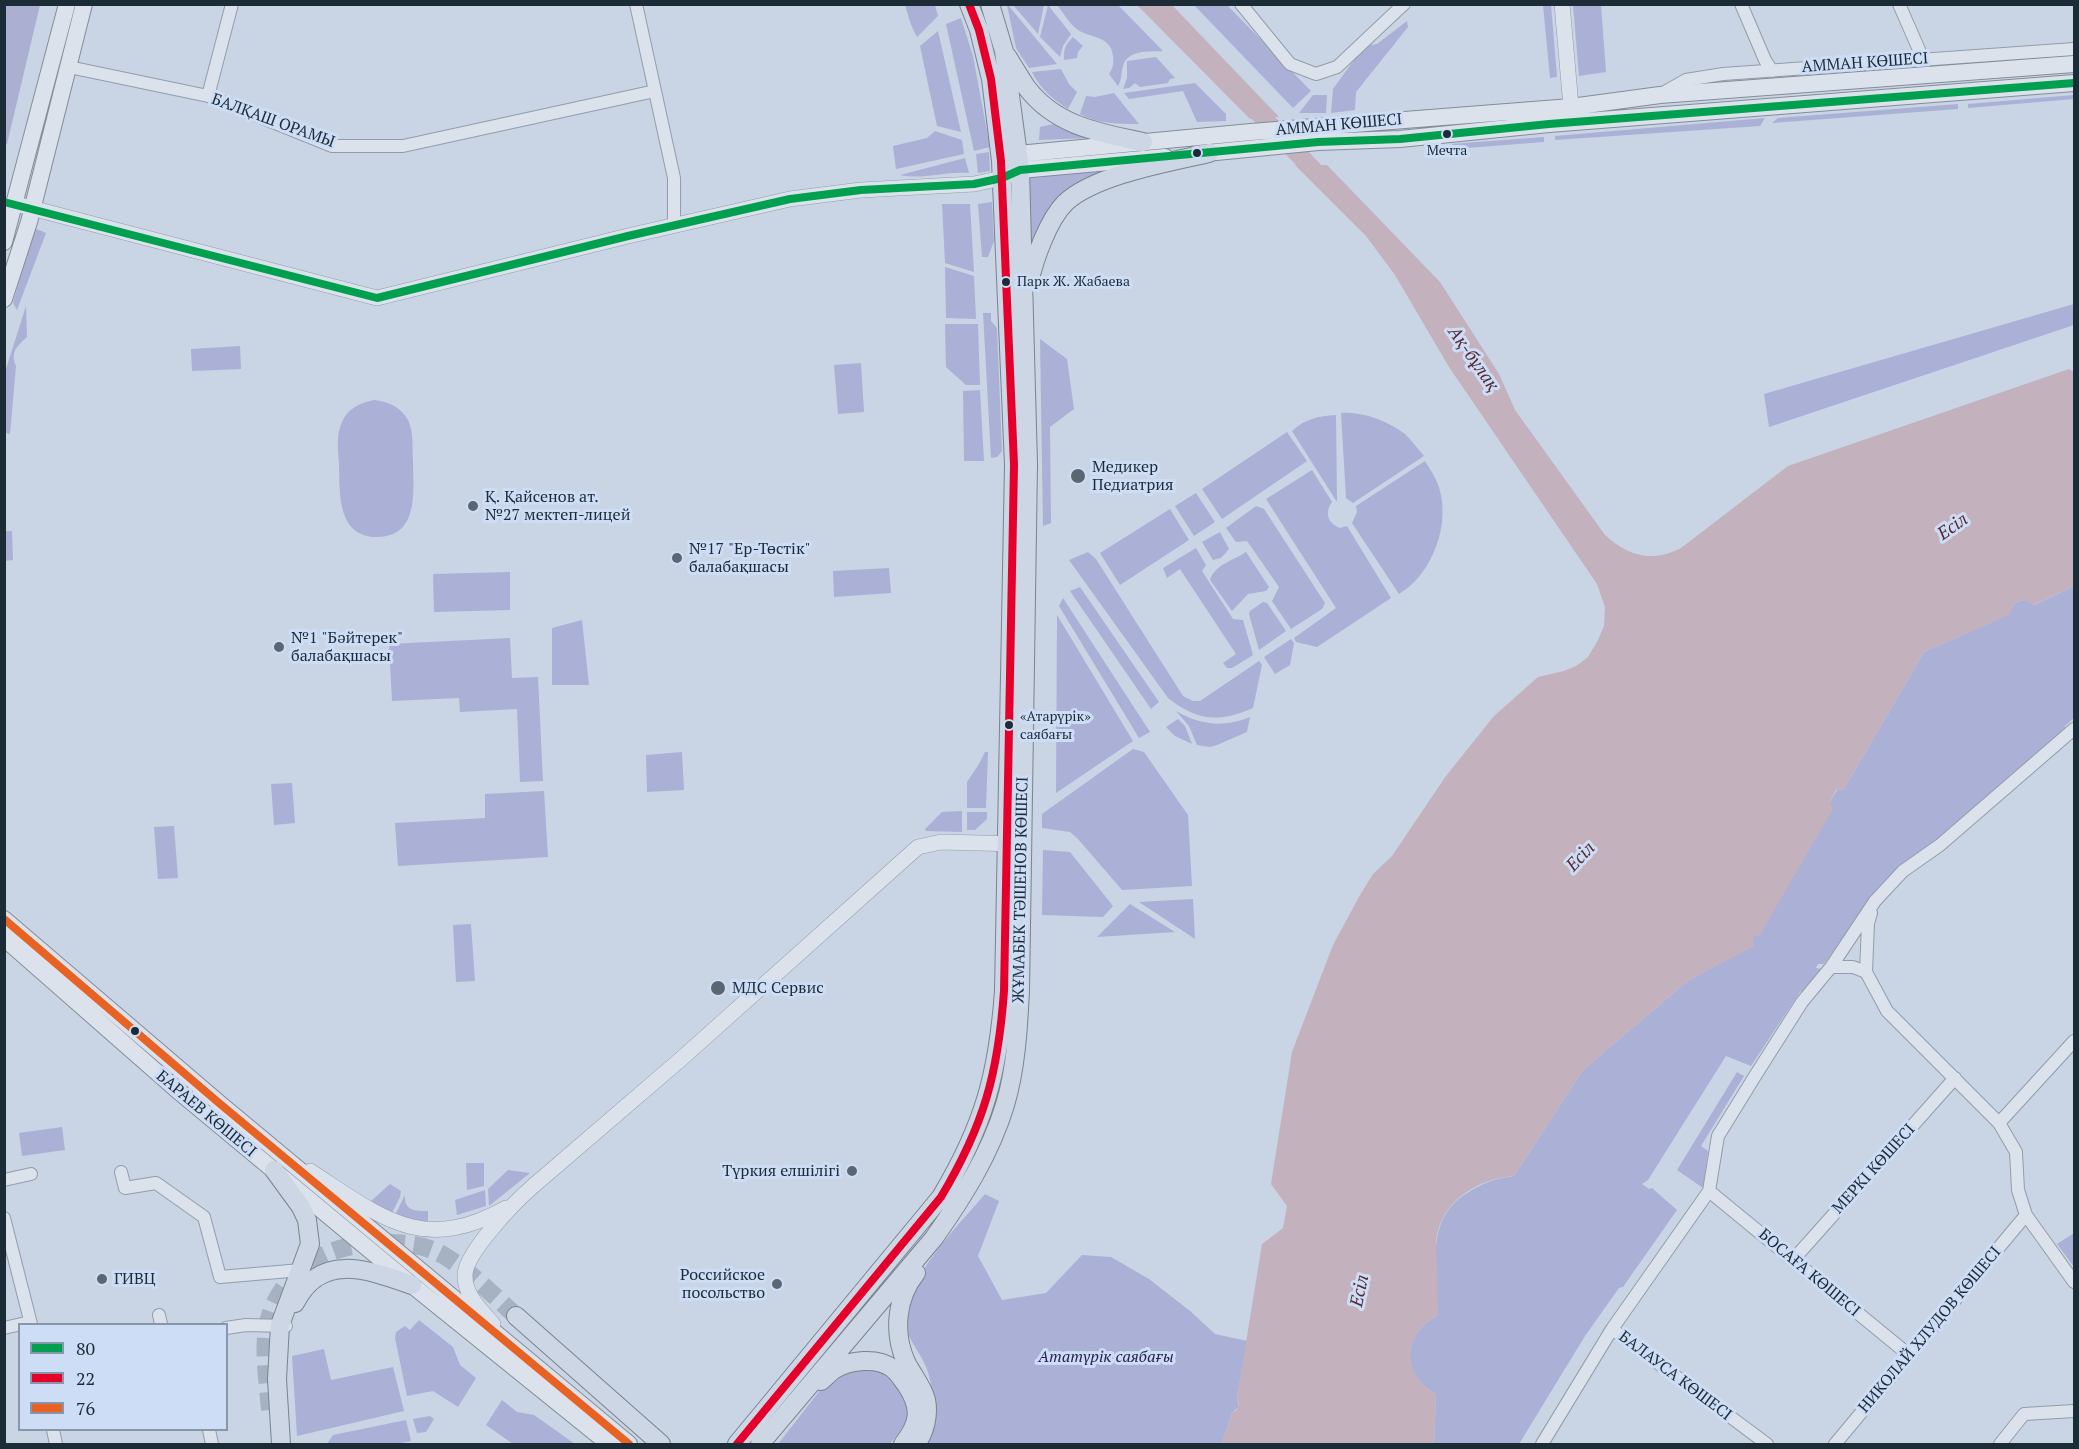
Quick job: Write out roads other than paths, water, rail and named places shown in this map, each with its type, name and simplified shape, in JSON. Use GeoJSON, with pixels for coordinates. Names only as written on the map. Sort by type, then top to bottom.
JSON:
{"type":"FeatureCollection","features":[{"type":"Feature","properties":{"kind":"main road"},"geometry":{"type":"LineString","coordinates":[[4,242],[10,203],[67,4]]}},
{"type":"Feature","properties":{"kind":"main road"},"geometry":{"type":"LineString","coordinates":[[4,299],[33,208],[84,4]]}},
{"type":"Feature","properties":{"kind":"main road","name":"ЖҰМАБЕК ТӘШЕНОВ КӨШЕСІ"},"geometry":{"type":"LineString","coordinates":[[736,1444],[941,1197],[960,1167],[987,1103],[1001,1029],[1013,844],[1028,464],[1024,305],[1010,166],[979,30],[969,4]]}},
{"type":"Feature","properties":{"kind":"main road","name":"ЖҰМАБЕК ТӘШЕНОВ КӨШЕСІ"},"geometry":{"type":"LineString","coordinates":[[760,1444],[934,1238],[973,1180],[1005,1104],[1018,1031],[1020,992],[1013,844],[1014,465],[1010,166],[1004,51],[990,4]]}},
{"type":"Feature","properties":{"kind":"main road"},"geometry":{"type":"LineString","coordinates":[[1004,51],[1028,89],[1056,114],[1084,128],[1143,142]]}},
{"type":"Feature","properties":{"kind":"main road","name":"АММАН КӨШЕСІ"},"geometry":{"type":"LineString","coordinates":[[1571,115],[1660,95],[2074,64]]}},
{"type":"Feature","properties":{"kind":"main road","name":"АММАН КӨШЕСІ"},"geometry":{"type":"LineString","coordinates":[[1010,166],[1143,142],[1253,140],[1317,135],[1400,138],[1571,115],[2074,83]]}},
{"type":"Feature","properties":{"kind":"main road","name":"АММАН КӨШЕСІ"},"geometry":{"type":"LineString","coordinates":[[1010,166],[1209,153],[1253,140]]}},
{"type":"Feature","properties":{"kind":"main road"},"geometry":{"type":"LineString","coordinates":[[1024,305],[1032,268],[1043,240],[1065,203],[1111,178],[1209,153]]}},
{"type":"Feature","properties":{"kind":"main road","name":"БАРАЕВ КӨШЕСІ"},"geometry":{"type":"LineString","coordinates":[[4,919],[10,941],[213,1109],[274,1170],[609,1444]]}},
{"type":"Feature","properties":{"kind":"main road","name":"БАРАЕВ КӨШЕСІ"},"geometry":{"type":"LineString","coordinates":[[213,1109],[274,1148],[629,1444]]}},
{"type":"Feature","properties":{"kind":"main road"},"geometry":{"type":"LineString","coordinates":[[274,1170],[301,1207],[307,1220],[310,1244],[283,1326],[277,1379],[281,1444]]}},
{"type":"Feature","properties":{"kind":"main road"},"geometry":{"type":"LineString","coordinates":[[916,1444],[927,1419],[926,1399],[905,1360],[898,1324],[900,1306],[906,1286],[953,1224],[973,1180]]}},
{"type":"Feature","properties":{"kind":"main road"},"geometry":{"type":"LineString","coordinates":[[290,1444],[283,1326],[307,1286],[321,1275],[338,1269],[358,1268],[412,1285]]}},
{"type":"Feature","properties":{"kind":"main road"},"geometry":{"type":"LineString","coordinates":[[516,1316],[661,1444]]}},
{"type":"Feature","properties":{"kind":"main road"},"geometry":{"type":"LineString","coordinates":[[788,1410],[836,1369],[857,1362],[872,1361],[892,1368],[914,1397],[917,1423],[914,1431],[903,1444]]}},
{"type":"Feature","properties":{"kind":"main road"},"geometry":{"type":"LineString","coordinates":[[270,1410],[272,1444]]}},
{"type":"Feature","properties":{"kind":"street"},"geometry":{"type":"LineString","coordinates":[[208,96],[232,4]]}},
{"type":"Feature","properties":{"kind":"street"},"geometry":{"type":"LineString","coordinates":[[636,4],[674,178],[674,225]]}},
{"type":"Feature","properties":{"kind":"street"},"geometry":{"type":"LineString","coordinates":[[1241,4],[1290,64],[1316,74],[1337,67],[1404,4]]}},
{"type":"Feature","properties":{"kind":"street"},"geometry":{"type":"LineString","coordinates":[[1562,4],[1571,115]]}},
{"type":"Feature","properties":{"kind":"street"},"geometry":{"type":"LineString","coordinates":[[1741,4],[1772,71]]}},
{"type":"Feature","properties":{"kind":"street"},"geometry":{"type":"LineString","coordinates":[[1899,4],[1923,59]]}},
{"type":"Feature","properties":{"kind":"street","name":"АММАН КӨШЕСІ"},"geometry":{"type":"LineString","coordinates":[[1660,95],[1686,80],[1772,71],[2074,49]]}},
{"type":"Feature","properties":{"kind":"street","name":"БАЛҚАШ ОРАМЫ"},"geometry":{"type":"LineString","coordinates":[[69,67],[208,96],[332,146],[403,146],[654,91]]}},
{"type":"Feature","properties":{"kind":"street"},"geometry":{"type":"LineString","coordinates":[[10,203],[377,297],[790,199],[861,190],[974,184],[1010,166]]}},
{"type":"Feature","properties":{"kind":"street"},"geometry":{"type":"LineString","coordinates":[[1542,1444],[1612,1329],[1709,1191],[1718,1136],[1802,1002],[1831,967],[1875,901],[1903,871],[1940,845],[2074,729]]}},
{"type":"Feature","properties":{"kind":"street"},"geometry":{"type":"LineString","coordinates":[[527,1361],[476,1304],[468,1290],[465,1276],[471,1256],[514,1203],[763,986],[918,847],[941,842],[1013,844]]}},
{"type":"Feature","properties":{"kind":"street"},"geometry":{"type":"LineString","coordinates":[[1875,901],[1868,923],[1866,972],[1887,1011],[1999,1123],[2016,1152],[2018,1190],[2026,1215],[2074,1282]]}},
{"type":"Feature","properties":{"kind":"street"},"geometry":{"type":"LineString","coordinates":[[1831,967],[1853,967],[1866,972]]}},
{"type":"Feature","properties":{"kind":"street"},"geometry":{"type":"LineString","coordinates":[[1999,1123],[2074,1041]]}},
{"type":"Feature","properties":{"kind":"street","name":"МЕРКІ КӨШЕСІ"},"geometry":{"type":"LineString","coordinates":[[1793,1260],[1955,1078]]}},
{"type":"Feature","properties":{"kind":"street"},"geometry":{"type":"LineString","coordinates":[[274,1148],[371,1211],[390,1221],[412,1227],[443,1230],[463,1227],[491,1216],[514,1203]]}},
{"type":"Feature","properties":{"kind":"street"},"geometry":{"type":"LineString","coordinates":[[121,1172],[124,1188],[156,1183],[204,1217],[220,1277],[301,1270]]}},
{"type":"Feature","properties":{"kind":"street"},"geometry":{"type":"LineString","coordinates":[[4,1180],[31,1174]]}},
{"type":"Feature","properties":{"kind":"street","name":"БОСАҒА КӨШЕСІ"},"geometry":{"type":"LineString","coordinates":[[1709,1191],[1909,1355]]}},
{"type":"Feature","properties":{"kind":"street","name":"НИКОЛАЙ ХЛУДОВ КӨШЕСІ"},"geometry":{"type":"LineString","coordinates":[[1835,1444],[2026,1215]]}},
{"type":"Feature","properties":{"kind":"street"},"geometry":{"type":"LineString","coordinates":[[4,1218],[9,1256],[31,1323]]}},
{"type":"Feature","properties":{"kind":"street"},"geometry":{"type":"LineString","coordinates":[[228,1328],[246,1325],[283,1326]]}},
{"type":"Feature","properties":{"kind":"street","name":"БАЛАУСА КӨШЕСІ"},"geometry":{"type":"LineString","coordinates":[[1612,1329],[1767,1444]]}},
{"type":"Feature","properties":{"kind":"street"},"geometry":{"type":"LineString","coordinates":[[2000,1444],[2024,1414],[2074,1411]]}},
{"type":"Feature","properties":{"kind":"water"},"geometry":{"type":"Polygon","coordinates":[[[1137,5],[1172,5],[1279,117],[1250,119],[1137,5]]]}},
{"type":"Feature","properties":{"kind":"water","name":"Есіл"},"geometry":{"type":"Polygon","coordinates":[[[1295,165],[1327,165],[1440,282],[1499,374],[1515,410],[1605,535],[1622,548],[1641,555],[1660,555],[1681,548],[1788,466],[2069,369],[2074,372],[2074,586],[2033,605],[2026,600],[2020,601],[2012,608],[2011,614],[1924,652],[1844,789],[1836,790],[1830,802],[1833,809],[1760,935],[1753,937],[1754,946],[1689,980],[1583,1070],[1514,1176],[1486,1182],[1462,1195],[1452,1204],[1439,1228],[1436,1242],[1438,1315],[1418,1332],[1412,1343],[1410,1354],[1416,1376],[1436,1394],[1434,1444],[1222,1444],[1232,1413],[1237,1410],[1239,1404],[1237,1398],[1262,1244],[1283,1228],[1287,1206],[1271,1184],[1292,1052],[1333,945],[1373,874],[1392,856],[1446,776],[1494,716],[1538,677],[1564,671],[1588,657],[1604,626],[1605,607],[1597,584],[1449,367],[1395,275],[1366,236],[1295,165]]]}},
{"type":"Feature","properties":{"kind":"waterway","name":"Ақ-бұлақ"},"geometry":{"type":"LineString","coordinates":[[1247,101],[1326,183]]}},
{"type":"Feature","properties":{"kind":"tunnel"},"geometry":{"type":"LineString","coordinates":[[270,1410],[266,1348],[267,1328],[272,1310],[279,1295],[302,1269],[332,1252],[349,1246],[386,1243],[415,1245],[434,1251],[463,1268],[516,1316]]}},
{"type":"Feature","properties":{"kind":"place","name":"Мечта"},"geometry":{"type":"Point","coordinates":[1447,134]}},
{"type":"Feature","properties":{"kind":"place","name":"Парк Ж. Жабаева"},"geometry":{"type":"Point","coordinates":[1006,282]}},
{"type":"Feature","properties":{"kind":"place","name":"Медикер Педиатрия"},"geometry":{"type":"Point","coordinates":[1078,476]}},
{"type":"Feature","properties":{"kind":"place","name":"Қ. Қайсенов ат. №27 мектеп-лицей"},"geometry":{"type":"Point","coordinates":[473,506]}},
{"type":"Feature","properties":{"kind":"place","name":"№17 \"Ер-Төстік\" балабақшасы"},"geometry":{"type":"Point","coordinates":[677,558]}},
{"type":"Feature","properties":{"kind":"place","name":"№1 \"Бәйтерек\" балабақшасы"},"geometry":{"type":"Point","coordinates":[279,647]}},
{"type":"Feature","properties":{"kind":"place","name":"«Атарүрік» саябағы"},"geometry":{"type":"Point","coordinates":[1009,725]}},
{"type":"Feature","properties":{"kind":"place","name":"МДС Сервис"},"geometry":{"type":"Point","coordinates":[718,988]}},
{"type":"Feature","properties":{"kind":"place","name":"Түркия елшілігі"},"geometry":{"type":"Point","coordinates":[852,1171]}},
{"type":"Feature","properties":{"kind":"place","name":"ГИВЦ"},"geometry":{"type":"Point","coordinates":[102,1279]}},
{"type":"Feature","properties":{"kind":"place","name":"Российское посольство"},"geometry":{"type":"Point","coordinates":[777,1284]}},
{"type":"Feature","properties":{"kind":"park label","name":"Ататүрік саябағы"},"geometry":{"type":"Point","coordinates":[1106,1357]}}]}
